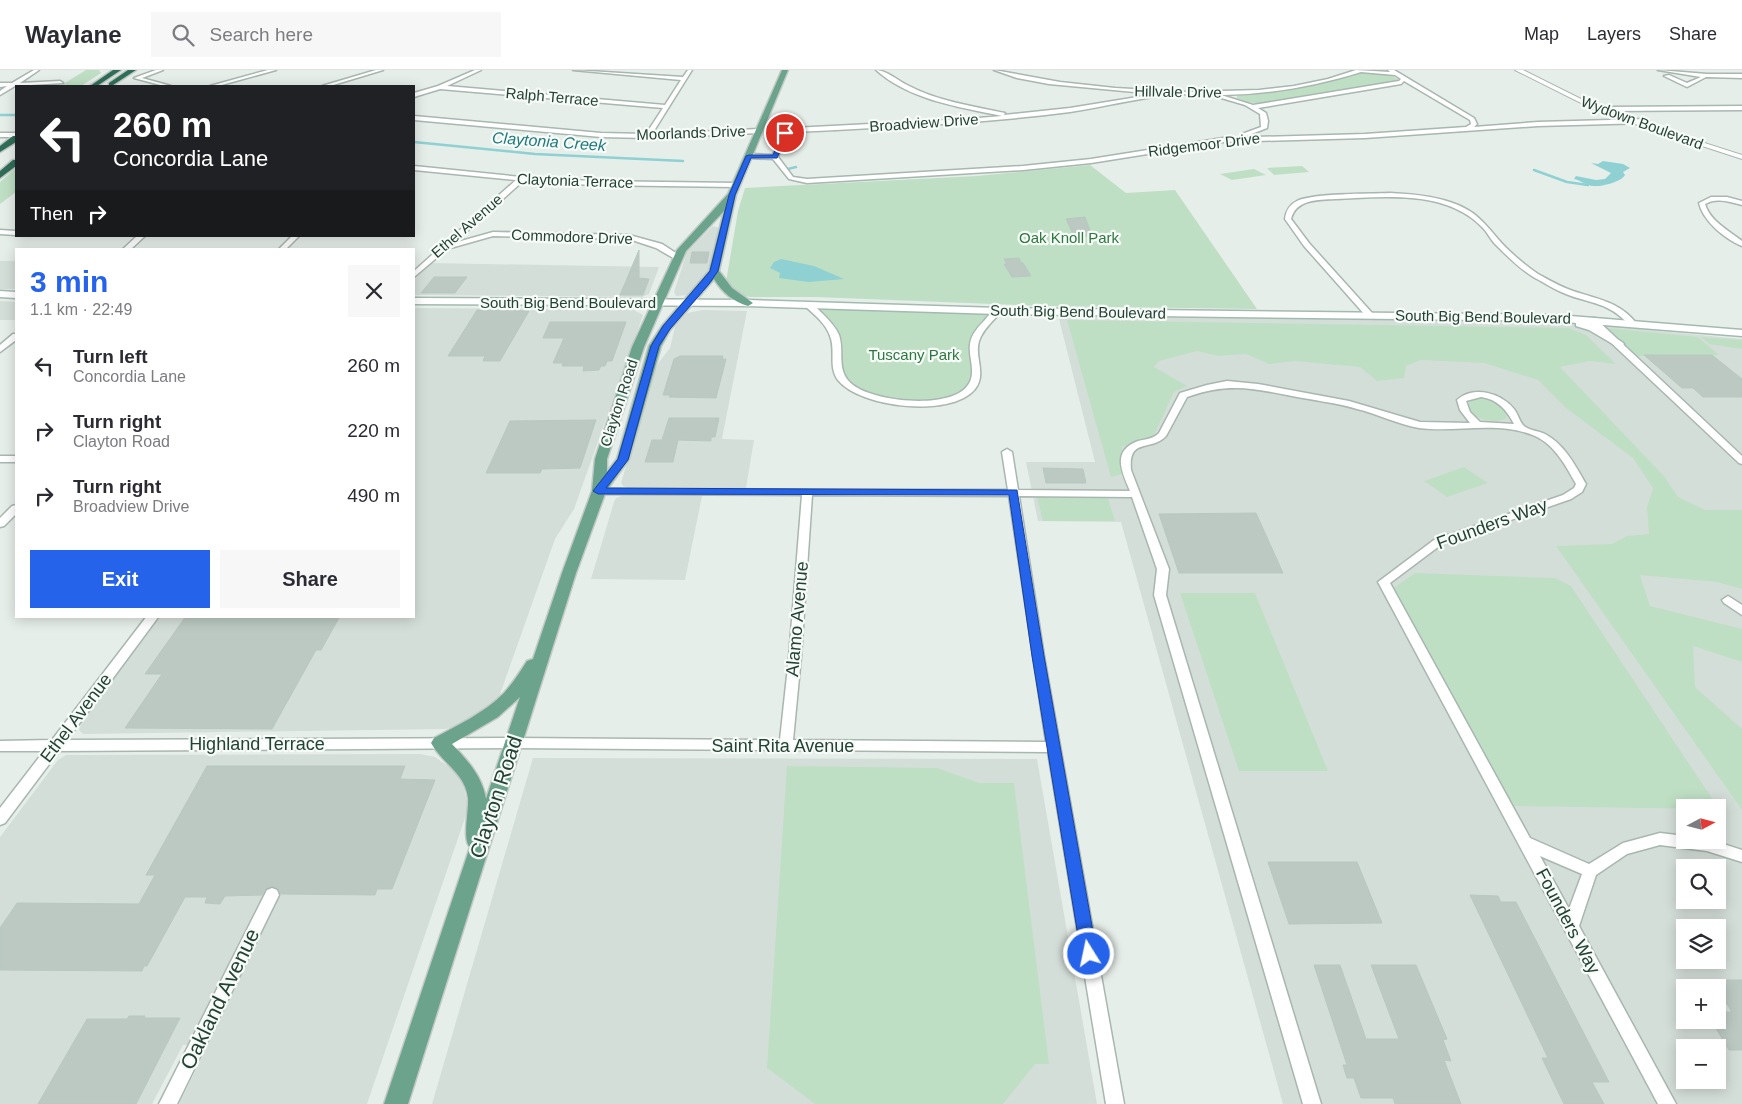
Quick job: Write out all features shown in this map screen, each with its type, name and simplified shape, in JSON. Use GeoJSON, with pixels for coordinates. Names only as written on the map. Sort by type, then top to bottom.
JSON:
{"type":"FeatureCollection","features":[{"type":"Feature","properties":{"kind":"highway"},"geometry":{"type":"LineString","coordinates":[[95,85],[118,70]]}},
{"type":"Feature","properties":{"kind":"highway"},"geometry":{"type":"LineString","coordinates":[[110,85],[133,70]]}},
{"type":"Feature","properties":{"kind":"highway"},"geometry":{"type":"LineString","coordinates":[[0,148],[15,138]]}},
{"type":"Feature","properties":{"kind":"highway"},"geometry":{"type":"LineString","coordinates":[[1,162],[15,152]]}},
{"type":"Feature","properties":{"kind":"highway"},"geometry":{"type":"LineString","coordinates":[[0,175],[15,163]]}},
{"type":"Feature","properties":{"kind":"main road","name":"Clayton Road"},"geometry":{"type":"LineString","coordinates":[[598,491],[623,460],[655,346],[666,328],[714,271],[732,195],[785,70]]}},
{"type":"Feature","properties":{"kind":"main road","name":"Clayton Road"},"geometry":{"type":"LineString","coordinates":[[396,1104],[513,743],[598,491],[601,459],[638,347],[659,303],[678,256],[688,242],[716,215],[732,195]]}},
{"type":"Feature","properties":{"kind":"main road"},"geometry":{"type":"LineString","coordinates":[[714,271],[731,295],[748,303]]}},
{"type":"Feature","properties":{"kind":"main road"},"geometry":{"type":"LineString","coordinates":[[0,294],[15,295]]}},
{"type":"Feature","properties":{"kind":"main road","name":"South Big Bend Boulevard"},"geometry":{"type":"LineString","coordinates":[[415,301],[748,303],[998,311],[1369,314],[1558,318],[1742,332]]}},
{"type":"Feature","properties":{"kind":"main road"},"geometry":{"type":"LineString","coordinates":[[1558,318],[1593,328],[1618,344]]}},
{"type":"Feature","properties":{"kind":"main road"},"geometry":{"type":"LineString","coordinates":[[1618,344],[1616,334],[1619,331],[1655,325]]}},
{"type":"Feature","properties":{"kind":"main road"},"geometry":{"type":"LineString","coordinates":[[473,868],[478,804],[476,791],[469,775],[440,743],[508,699],[518,689],[546,644]]}},
{"type":"Feature","properties":{"kind":"street"},"geometry":{"type":"LineString","coordinates":[[0,93],[37,70]]}},
{"type":"Feature","properties":{"kind":"street"},"geometry":{"type":"LineString","coordinates":[[161,70],[137,78],[164,85]]}},
{"type":"Feature","properties":{"kind":"street"},"geometry":{"type":"LineString","coordinates":[[217,85],[274,70]]}},
{"type":"Feature","properties":{"kind":"street"},"geometry":{"type":"LineString","coordinates":[[328,85],[381,70]]}},
{"type":"Feature","properties":{"kind":"street"},"geometry":{"type":"LineString","coordinates":[[415,95],[440,87],[479,70]]}},
{"type":"Feature","properties":{"kind":"street"},"geometry":{"type":"LineString","coordinates":[[575,70],[684,79]]}},
{"type":"Feature","properties":{"kind":"street"},"geometry":{"type":"LineString","coordinates":[[648,136],[690,70]]}},
{"type":"Feature","properties":{"kind":"street"},"geometry":{"type":"LineString","coordinates":[[878,70],[888,78],[907,88],[943,101],[1017,116]]}},
{"type":"Feature","properties":{"kind":"street","name":"Hillvale Drive"},"geometry":{"type":"LineString","coordinates":[[996,70],[1052,83],[1168,94],[1239,92],[1312,84],[1360,70]]}},
{"type":"Feature","properties":{"kind":"street"},"geometry":{"type":"LineString","coordinates":[[1360,70],[1392,72],[1474,121],[1474,124],[1467,129]]}},
{"type":"Feature","properties":{"kind":"street","name":"Wydown Boulevard"},"geometry":{"type":"LineString","coordinates":[[1518,70],[1595,109],[1742,157]]}},
{"type":"Feature","properties":{"kind":"street","name":"Wydown Boulevard"},"geometry":{"type":"LineString","coordinates":[[1530,70],[1609,109],[1742,152]]}},
{"type":"Feature","properties":{"kind":"street"},"geometry":{"type":"LineString","coordinates":[[1654,70],[1688,85],[1695,80],[1707,76]]}},
{"type":"Feature","properties":{"kind":"street"},"geometry":{"type":"LineString","coordinates":[[1660,70],[1707,76],[1742,76]]}},
{"type":"Feature","properties":{"kind":"street"},"geometry":{"type":"LineString","coordinates":[[1253,107],[1336,92],[1389,85],[1401,82],[1403,79]]}},
{"type":"Feature","properties":{"kind":"street"},"geometry":{"type":"LineString","coordinates":[[0,85],[60,83]]}},
{"type":"Feature","properties":{"kind":"street"},"geometry":{"type":"LineString","coordinates":[[1389,85],[1419,89]]}},
{"type":"Feature","properties":{"kind":"street","name":"Ralph Terrace"},"geometry":{"type":"LineString","coordinates":[[440,87],[665,107]]}},
{"type":"Feature","properties":{"kind":"street"},"geometry":{"type":"LineString","coordinates":[[1103,89],[1117,95],[1118,99],[1114,103]]}},
{"type":"Feature","properties":{"kind":"street"},"geometry":{"type":"LineString","coordinates":[[1235,100],[1236,94],[1239,92]]}},
{"type":"Feature","properties":{"kind":"street","name":"Broadview Drive"},"geometry":{"type":"LineString","coordinates":[[775,157],[784,134],[789,131],[964,121],[1017,116],[1168,94]]}},
{"type":"Feature","properties":{"kind":"street"},"geometry":{"type":"LineString","coordinates":[[1196,94],[1235,100],[1253,107],[1262,113],[1265,121],[1264,128]]}},
{"type":"Feature","properties":{"kind":"street"},"geometry":{"type":"LineString","coordinates":[[964,121],[973,115],[974,111],[969,107]]}},
{"type":"Feature","properties":{"kind":"street"},"geometry":{"type":"LineString","coordinates":[[1609,109],[1742,108]]}},
{"type":"Feature","properties":{"kind":"street"},"geometry":{"type":"LineString","coordinates":[[1467,116],[1508,126]]}},
{"type":"Feature","properties":{"kind":"street","name":"Moorlands Drive"},"geometry":{"type":"LineString","coordinates":[[415,118],[576,133],[648,136],[759,132]]}},
{"type":"Feature","properties":{"kind":"street","name":"Ridgemoor Drive"},"geometry":{"type":"LineString","coordinates":[[775,157],[788,176],[795,180],[808,181],[1023,168],[1090,161],[1223,140],[1373,136],[1508,126],[1646,122]]}},
{"type":"Feature","properties":{"kind":"street"},"geometry":{"type":"LineString","coordinates":[[1223,140],[1264,128],[1290,137]]}},
{"type":"Feature","properties":{"kind":"street"},"geometry":{"type":"LineString","coordinates":[[0,135],[15,137]]}},
{"type":"Feature","properties":{"kind":"street"},"geometry":{"type":"LineString","coordinates":[[749,156],[775,157]]}},
{"type":"Feature","properties":{"kind":"street","name":"Claytonia Terrace"},"geometry":{"type":"LineString","coordinates":[[415,168],[521,179],[600,183],[736,185]]}},
{"type":"Feature","properties":{"kind":"street","name":"Ethel Avenue"},"geometry":{"type":"LineString","coordinates":[[415,274],[443,248],[478,226],[521,179]]}},
{"type":"Feature","properties":{"kind":"street"},"geometry":{"type":"LineString","coordinates":[[1369,314],[1354,294],[1299,236],[1288,219],[1290,210],[1300,202],[1347,195],[1390,195],[1415,196],[1455,206],[1480,222],[1496,241],[1536,275],[1568,292],[1607,304],[1622,312],[1632,323]]}},
{"type":"Feature","properties":{"kind":"street"},"geometry":{"type":"LineString","coordinates":[[1742,203],[1720,199],[1706,200],[1702,203],[1702,209],[1711,220],[1738,238],[1742,244]]}},
{"type":"Feature","properties":{"kind":"street","name":"Commodore Drive"},"geometry":{"type":"LineString","coordinates":[[478,226],[493,234]]}},
{"type":"Feature","properties":{"kind":"street"},"geometry":{"type":"LineString","coordinates":[[0,232],[15,232]]}},
{"type":"Feature","properties":{"kind":"street","name":"Commodore Drive"},"geometry":{"type":"LineString","coordinates":[[443,248],[493,234],[629,237],[659,246],[678,256]]}},
{"type":"Feature","properties":{"kind":"street"},"geometry":{"type":"LineString","coordinates":[[127,248],[141,237]]}},
{"type":"Feature","properties":{"kind":"street"},"geometry":{"type":"LineString","coordinates":[[283,248],[295,237]]}},
{"type":"Feature","properties":{"kind":"street"},"geometry":{"type":"LineString","coordinates":[[809,305],[832,331],[836,340],[836,365],[841,378],[852,388],[870,398],[915,403],[953,399],[971,388],[977,373],[974,341],[986,322],[998,311]]}},
{"type":"Feature","properties":{"kind":"street"},"geometry":{"type":"LineString","coordinates":[[1592,320],[1742,461]]}},
{"type":"Feature","properties":{"kind":"street"},"geometry":{"type":"LineString","coordinates":[[0,349],[15,337]]}},
{"type":"Feature","properties":{"kind":"street","name":"Founders Way"},"geometry":{"type":"LineString","coordinates":[[1136,494],[1126,470],[1125,458],[1130,450],[1139,444],[1158,439],[1163,434],[1183,395],[1202,388],[1227,384],[1271,389],[1361,407],[1403,422],[1421,425],[1476,424],[1520,428],[1541,435],[1556,445],[1566,456],[1581,484],[1578,490],[1567,497],[1438,542],[1384,582],[1667,1104]]}},
{"type":"Feature","properties":{"kind":"street"},"geometry":{"type":"LineString","coordinates":[[1476,424],[1467,414],[1461,400],[1469,396],[1486,395],[1505,403],[1514,412],[1520,428]]}},
{"type":"Feature","properties":{"kind":"street"},"geometry":{"type":"LineString","coordinates":[[1007,452],[1053,746],[1115,1104]]}},
{"type":"Feature","properties":{"kind":"street"},"geometry":{"type":"LineString","coordinates":[[0,459],[15,459]]}},
{"type":"Feature","properties":{"kind":"street"},"geometry":{"type":"LineString","coordinates":[[598,491],[1136,494],[1163,569],[1160,595],[1312,1104]]}},
{"type":"Feature","properties":{"kind":"street","name":"Alamo Avenue"},"geometry":{"type":"LineString","coordinates":[[786,746],[795,657],[807,492]]}},
{"type":"Feature","properties":{"kind":"street"},"geometry":{"type":"LineString","coordinates":[[0,524],[15,509]]}},
{"type":"Feature","properties":{"kind":"street"},"geometry":{"type":"LineString","coordinates":[[1728,600],[1742,611]]}},
{"type":"Feature","properties":{"kind":"street","name":"Ethel Avenue"},"geometry":{"type":"LineString","coordinates":[[0,819],[151,618]]}},
{"type":"Feature","properties":{"kind":"street","name":"Saint Rita Avenue"},"geometry":{"type":"LineString","coordinates":[[513,743],[1053,746]]}},
{"type":"Feature","properties":{"kind":"street","name":"Highland Terrace"},"geometry":{"type":"LineString","coordinates":[[0,746],[513,743]]}},
{"type":"Feature","properties":{"kind":"street"},"geometry":{"type":"LineString","coordinates":[[1571,927],[1590,871],[1623,849],[1660,839],[1707,845],[1742,856]]}},
{"type":"Feature","properties":{"kind":"street"},"geometry":{"type":"LineString","coordinates":[[1527,843],[1590,871]]}},
{"type":"Feature","properties":{"kind":"street","name":"Oakland Avenue"},"geometry":{"type":"LineString","coordinates":[[168,1104],[272,895]]}},
{"type":"Feature","properties":{"kind":"shaded area"},"geometry":{"type":"Polygon","coordinates":[[[713,226],[720,230],[706,275],[689,295],[676,296],[674,292],[687,252],[713,226]]]}},
{"type":"Feature","properties":{"kind":"shaded area"},"geometry":{"type":"Polygon","coordinates":[[[0,261],[15,261],[15,289],[0,289],[0,261]]]}},
{"type":"Feature","properties":{"kind":"shaded area"},"geometry":{"type":"Polygon","coordinates":[[[431,263],[659,267],[649,294],[642,297],[415,295],[415,279],[431,263]]]}},
{"type":"Feature","properties":{"kind":"shaded area"},"geometry":{"type":"Polygon","coordinates":[[[0,301],[15,302],[15,320],[0,320],[0,301]]]}},
{"type":"Feature","properties":{"kind":"shaded area"},"geometry":{"type":"Polygon","coordinates":[[[415,308],[634,310],[643,315],[574,509],[555,539],[499,697],[489,708],[463,725],[445,729],[83,734],[79,730],[83,719],[159,618],[415,618],[415,308]]]}},
{"type":"Feature","properties":{"kind":"shaded area"},"geometry":{"type":"Polygon","coordinates":[[[703,310],[747,311],[722,439],[754,440],[746,488],[629,488],[623,486],[621,483],[659,362],[670,348],[675,327],[687,313],[703,310]]]}},
{"type":"Feature","properties":{"kind":"shaded area"},"geometry":{"type":"Polygon","coordinates":[[[1058,315],[1539,322],[1618,327],[1742,339],[1742,1104],[1283,1104],[1121,522],[1038,521],[1026,462],[1095,462],[1058,315]]]}},
{"type":"Feature","properties":{"kind":"shaded area"},"geometry":{"type":"Polygon","coordinates":[[[622,496],[702,496],[685,580],[591,579],[614,502],[616,498],[622,496]]]}},
{"type":"Feature","properties":{"kind":"shaded area"},"geometry":{"type":"Polygon","coordinates":[[[420,754],[435,757],[455,771],[462,781],[467,802],[466,815],[367,1104],[179,1104],[208,1045],[183,1045],[152,1104],[0,1104],[0,837],[58,760],[66,755],[420,754]]]}},
{"type":"Feature","properties":{"kind":"shaded area"},"geometry":{"type":"Polygon","coordinates":[[[533,758],[1037,759],[1097,1104],[432,1104],[533,758]]]}},
{"type":"Feature","properties":{"kind":"green space"},"geometry":{"type":"Polygon","coordinates":[[[86,70],[99,70],[101,73],[83,85],[62,85],[86,70]]]}},
{"type":"Feature","properties":{"kind":"green space"},"geometry":{"type":"Polygon","coordinates":[[[1364,72],[1389,74],[1399,80],[1394,83],[1314,94],[1264,104],[1247,102],[1237,98],[1237,96],[1242,94],[1311,86],[1364,72]]]}},
{"type":"Feature","properties":{"kind":"green space","name":"Oak Knoll Park"},"geometry":{"type":"Polygon","coordinates":[[[1090,165],[1126,193],[1175,190],[1257,309],[1043,306],[816,297],[750,297],[736,294],[726,282],[738,211],[745,188],[977,176],[1090,165]]]}},
{"type":"Feature","properties":{"kind":"green space"},"geometry":{"type":"Polygon","coordinates":[[[1302,166],[1309,172],[1274,175],[1267,168],[1302,166]]]}},
{"type":"Feature","properties":{"kind":"green space"},"geometry":{"type":"Polygon","coordinates":[[[15,169],[15,193],[0,204],[0,182],[15,169]]]}},
{"type":"Feature","properties":{"kind":"green space"},"geometry":{"type":"Polygon","coordinates":[[[1254,169],[1266,175],[1232,180],[1220,174],[1254,169]]]}},
{"type":"Feature","properties":{"kind":"green space","name":"Tuscany Park"},"geometry":{"type":"Polygon","coordinates":[[[809,305],[998,311],[976,339],[971,388],[953,399],[915,403],[870,398],[841,378],[836,340],[809,305]]]}},
{"type":"Feature","properties":{"kind":"green space"},"geometry":{"type":"Polygon","coordinates":[[[1067,320],[1569,328],[1586,335],[1616,364],[1590,361],[1560,367],[1664,476],[1678,497],[1705,510],[1742,510],[1742,589],[1717,582],[1640,575],[1650,606],[1742,629],[1742,662],[1693,646],[1695,687],[1742,729],[1742,810],[1556,546],[1612,544],[1627,536],[1649,534],[1647,507],[1653,488],[1633,458],[1566,408],[1538,380],[1484,363],[1421,360],[1406,366],[1404,378],[1377,381],[1360,367],[1295,361],[1269,364],[1246,354],[1218,356],[1197,351],[1159,361],[1154,367],[1187,386],[1174,392],[1155,433],[1148,438],[1122,447],[1122,474],[1111,477],[1067,320]]]}},
{"type":"Feature","properties":{"kind":"green space"},"geometry":{"type":"Polygon","coordinates":[[[1606,328],[1698,337],[1719,355],[1637,356],[1606,328]]]}},
{"type":"Feature","properties":{"kind":"green space"},"geometry":{"type":"Polygon","coordinates":[[[1701,337],[1742,340],[1742,349],[1709,344],[1701,337]]]}},
{"type":"Feature","properties":{"kind":"green space"},"geometry":{"type":"Polygon","coordinates":[[[1479,397],[1488,398],[1501,405],[1507,418],[1498,421],[1488,420],[1478,418],[1470,413],[1469,402],[1479,397]]]}},
{"type":"Feature","properties":{"kind":"green space"},"geometry":{"type":"Polygon","coordinates":[[[1464,467],[1488,483],[1447,497],[1424,481],[1464,467]]]}},
{"type":"Feature","properties":{"kind":"green space"},"geometry":{"type":"Polygon","coordinates":[[[1037,497],[1108,498],[1115,521],[1043,521],[1037,497]]]}},
{"type":"Feature","properties":{"kind":"green space"},"geometry":{"type":"Polygon","coordinates":[[[1415,573],[1555,578],[1571,586],[1712,799],[1676,799],[1676,808],[1511,806],[1392,589],[1415,573]]]}},
{"type":"Feature","properties":{"kind":"green space"},"geometry":{"type":"Polygon","coordinates":[[[1180,593],[1255,593],[1328,771],[1239,771],[1180,593]]]}},
{"type":"Feature","properties":{"kind":"green space"},"geometry":{"type":"Polygon","coordinates":[[[787,766],[937,768],[979,783],[1014,783],[1049,1064],[1035,1064],[1003,1104],[815,1104],[767,1068],[787,766]]]}},
{"type":"Feature","properties":{"kind":"water"},"geometry":{"type":"Polygon","coordinates":[[[1603,161],[1623,164],[1630,168],[1623,172],[1625,175],[1623,178],[1606,185],[1591,186],[1574,179],[1576,176],[1596,180],[1605,179],[1611,173],[1591,163],[1598,164],[1603,161]]]}},
{"type":"Feature","properties":{"kind":"water"},"geometry":{"type":"Polygon","coordinates":[[[781,259],[814,266],[844,279],[809,282],[779,278],[780,273],[770,268],[774,262],[781,259]]]}},
{"type":"Feature","properties":{"kind":"building"},"geometry":{"type":"Polygon","coordinates":[[[1085,217],[1092,236],[1074,236],[1066,219],[1085,217]]]}},
{"type":"Feature","properties":{"kind":"building"},"geometry":{"type":"Polygon","coordinates":[[[639,250],[639,278],[649,279],[643,295],[620,295],[639,250]]]}},
{"type":"Feature","properties":{"kind":"building"},"geometry":{"type":"Polygon","coordinates":[[[692,252],[709,252],[707,263],[690,263],[692,252]]]}},
{"type":"Feature","properties":{"kind":"building"},"geometry":{"type":"Polygon","coordinates":[[[1019,258],[1031,276],[1012,277],[1004,264],[1007,264],[1004,259],[1019,258]]]}},
{"type":"Feature","properties":{"kind":"building"},"geometry":{"type":"Polygon","coordinates":[[[434,277],[467,277],[455,293],[421,293],[434,277]]]}},
{"type":"Feature","properties":{"kind":"building"},"geometry":{"type":"Polygon","coordinates":[[[477,310],[529,311],[500,361],[483,361],[485,356],[448,356],[477,310]]]}},
{"type":"Feature","properties":{"kind":"building"},"geometry":{"type":"Polygon","coordinates":[[[550,322],[626,322],[612,361],[607,361],[605,366],[601,366],[599,370],[583,371],[584,366],[562,366],[563,363],[553,363],[564,338],[543,338],[550,322]]]}},
{"type":"Feature","properties":{"kind":"building"},"geometry":{"type":"Polygon","coordinates":[[[1644,355],[1712,355],[1742,379],[1742,397],[1703,397],[1693,388],[1682,388],[1644,355]]]}},
{"type":"Feature","properties":{"kind":"building"},"geometry":{"type":"Polygon","coordinates":[[[680,356],[723,356],[722,359],[726,359],[716,398],[669,397],[670,395],[663,395],[674,359],[680,356]]]}},
{"type":"Feature","properties":{"kind":"building"},"geometry":{"type":"Polygon","coordinates":[[[669,418],[719,418],[715,437],[711,437],[711,441],[678,440],[673,462],[645,462],[652,440],[662,440],[669,418]]]}},
{"type":"Feature","properties":{"kind":"building"},"geometry":{"type":"Polygon","coordinates":[[[596,420],[580,468],[542,469],[540,473],[486,473],[510,421],[596,420]]]}},
{"type":"Feature","properties":{"kind":"building"},"geometry":{"type":"Polygon","coordinates":[[[1043,468],[1083,469],[1086,483],[1046,483],[1043,468]]]}},
{"type":"Feature","properties":{"kind":"building"},"geometry":{"type":"Polygon","coordinates":[[[1256,513],[1283,573],[1179,573],[1159,514],[1256,513]]]}},
{"type":"Feature","properties":{"kind":"building"},"geometry":{"type":"Polygon","coordinates":[[[185,618],[339,618],[321,650],[316,650],[272,729],[125,728],[162,674],[145,674],[185,618]]]}},
{"type":"Feature","properties":{"kind":"building"},"geometry":{"type":"Polygon","coordinates":[[[207,766],[405,766],[400,779],[435,780],[392,889],[377,889],[375,895],[281,894],[278,888],[271,886],[265,889],[262,895],[225,896],[220,904],[205,903],[207,897],[185,897],[147,966],[144,966],[142,971],[0,970],[0,928],[17,903],[139,904],[155,875],[146,875],[207,766]]]}},
{"type":"Feature","properties":{"kind":"building"},"geometry":{"type":"Polygon","coordinates":[[[1268,862],[1357,862],[1382,923],[1289,924],[1268,862]]]}},
{"type":"Feature","properties":{"kind":"building"},"geometry":{"type":"Polygon","coordinates":[[[1470,895],[1498,896],[1501,902],[1516,902],[1609,1082],[1592,1082],[1604,1104],[1564,1104],[1542,1058],[1548,1058],[1470,895]]]}},
{"type":"Feature","properties":{"kind":"building"},"geometry":{"type":"Polygon","coordinates":[[[1314,965],[1340,965],[1366,1039],[1399,1039],[1371,965],[1416,965],[1447,1039],[1443,1040],[1451,1061],[1444,1060],[1461,1104],[1395,1104],[1393,1098],[1361,1098],[1354,1078],[1347,1078],[1343,1065],[1347,1065],[1314,965]]]}},
{"type":"Feature","properties":{"kind":"building"},"geometry":{"type":"Polygon","coordinates":[[[1726,980],[1742,980],[1742,1050],[1729,1050],[1726,1045],[1726,1039],[1722,1039],[1716,1029],[1726,1029],[1726,1012],[1732,1012],[1726,1003],[1726,980]]]}},
{"type":"Feature","properties":{"kind":"building"},"geometry":{"type":"Polygon","coordinates":[[[129,1016],[180,1018],[136,1104],[38,1104],[87,1019],[127,1019],[129,1016]]]}},
{"type":"Feature","properties":{"kind":"waterway","name":"Claytonia Creek"},"geometry":{"type":"LineString","coordinates":[[0,115],[15,115]]}},
{"type":"Feature","properties":{"kind":"waterway","name":"Claytonia Creek"},"geometry":{"type":"LineString","coordinates":[[415,142],[535,154],[683,161]]}},
{"type":"Feature","properties":{"kind":"waterway"},"geometry":{"type":"LineString","coordinates":[[788,169],[796,167]]}},
{"type":"Feature","properties":{"kind":"waterway"},"geometry":{"type":"LineString","coordinates":[[1534,170],[1567,182],[1588,185]]}},
{"type":"Feature","properties":{"kind":"route"},"geometry":{"type":"LineString","coordinates":[[785,133],[775,157],[749,156],[732,195],[714,271],[706,283],[666,328],[655,346],[646,372],[623,460],[598,491],[1013,492],[1038,656],[1089,954]]}}]}
